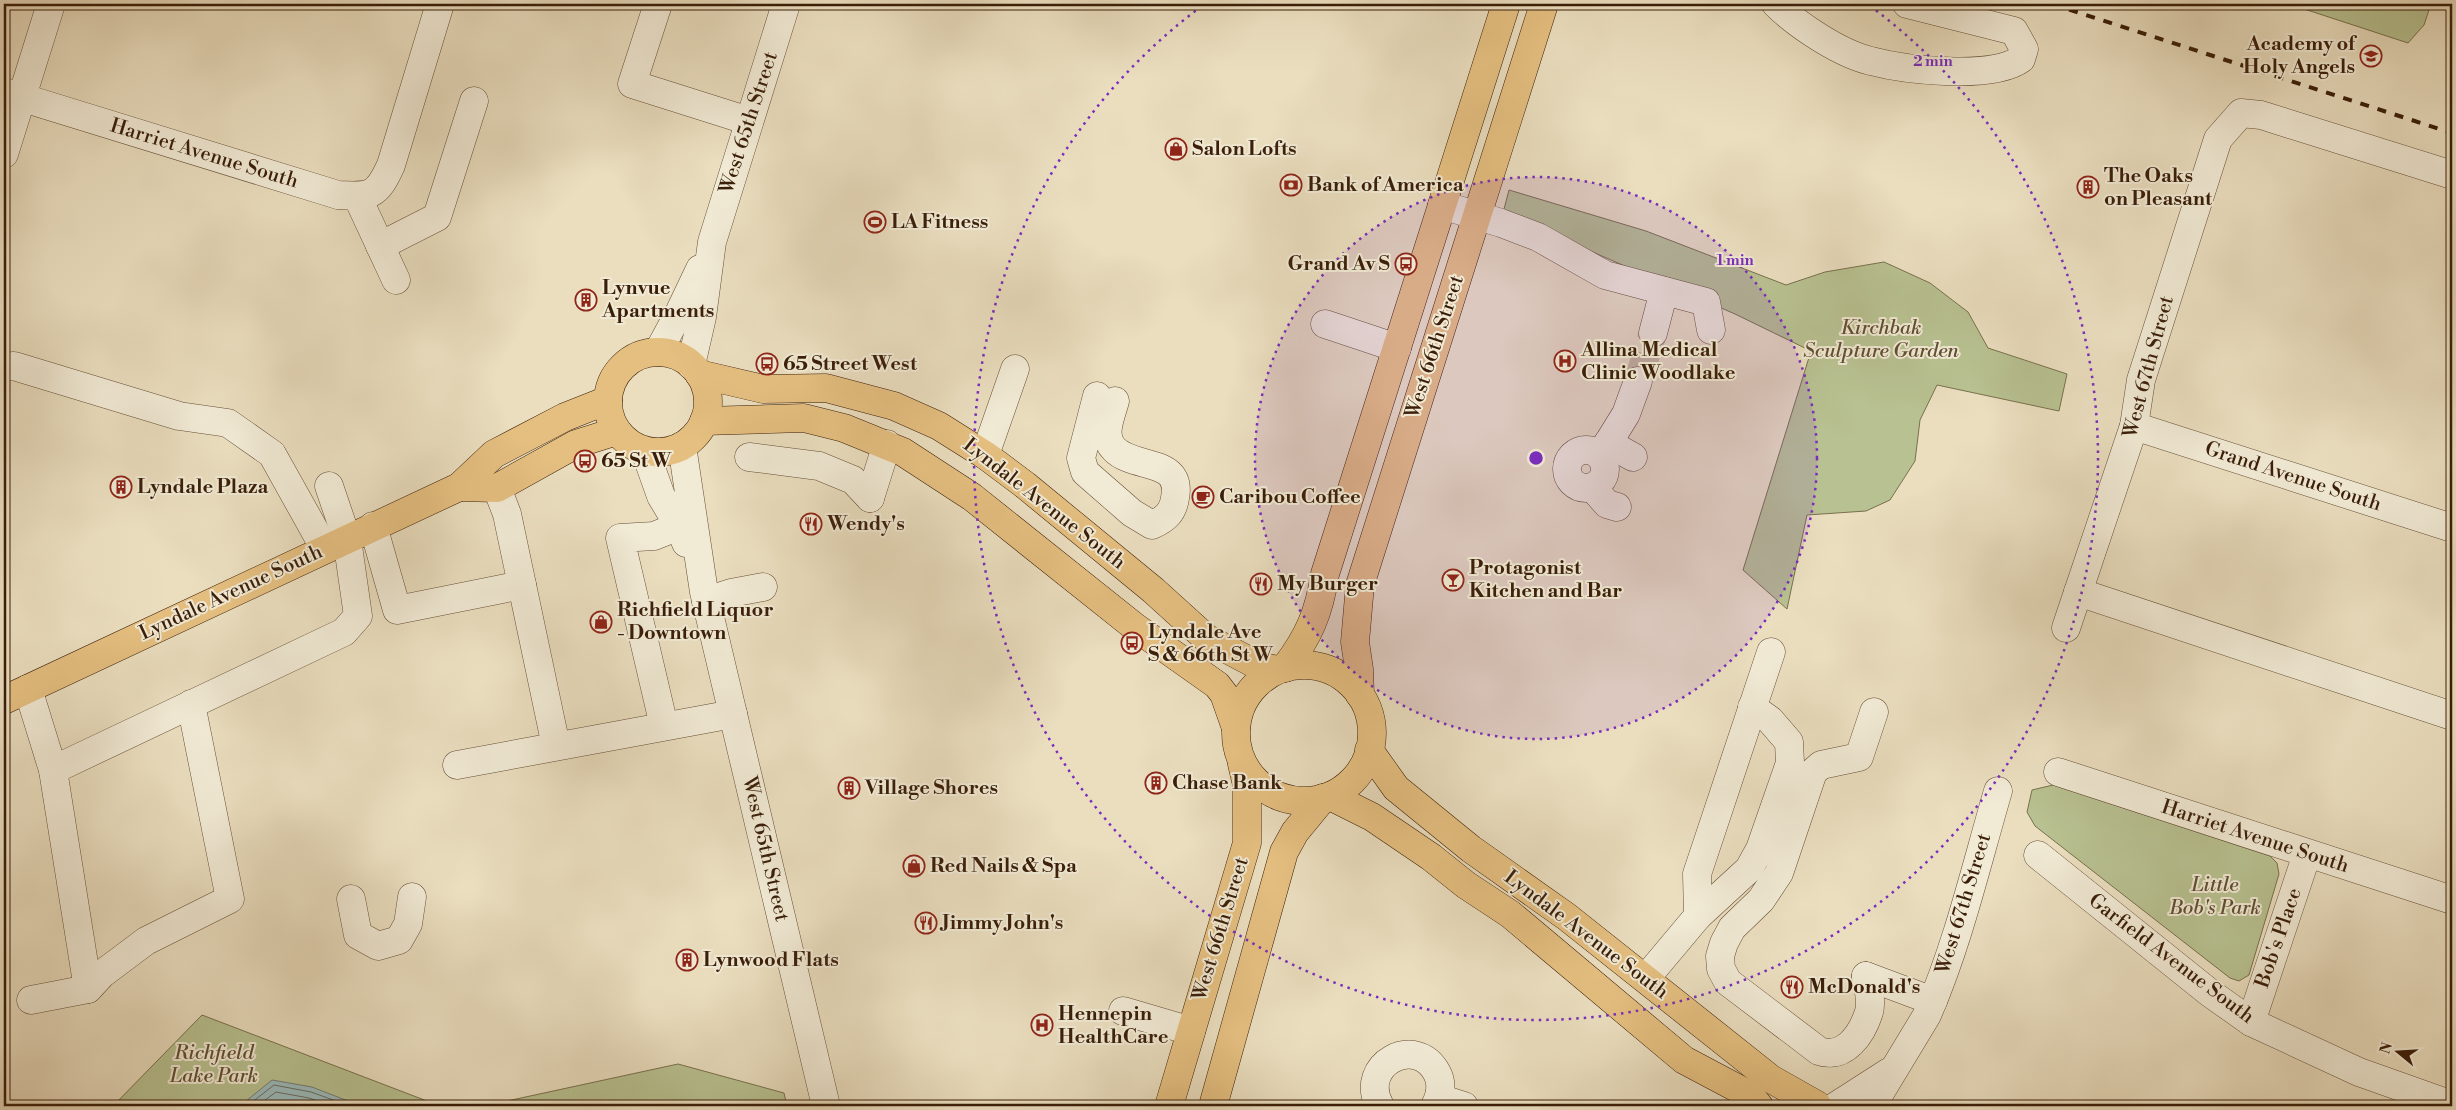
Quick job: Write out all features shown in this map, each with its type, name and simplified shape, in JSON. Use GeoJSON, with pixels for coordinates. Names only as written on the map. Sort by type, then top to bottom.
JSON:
{"type":"FeatureCollection","features":[{"type":"Feature","properties":{"kind":"main road","name":"West 66th Street"},"geometry":{"type":"LineString","coordinates":[[1281,669],[1309,633],[1322,592],[1325,574],[1506,4]]}},
{"type":"Feature","properties":{"kind":"main road","name":"West 66th Street"},"geometry":{"type":"LineString","coordinates":[[1360,695],[1355,642],[1360,585],[1544,4]]}},
{"type":"Feature","properties":{"kind":"main road"},"geometry":{"type":"LineString","coordinates":[[658,352],[636,358],[618,372],[611,385],[608,400],[610,416],[617,431],[625,440],[644,451],[658,453],[682,446],[695,435],[704,421],[708,405],[706,388],[695,369]]}},
{"type":"Feature","properties":{"kind":"main road","name":"Lyndale Avenue South"},"geometry":{"type":"LineString","coordinates":[[658,352],[681,358],[695,369],[762,389],[826,388],[868,398],[939,426],[985,455],[1025,485],[1153,590],[1206,638],[1259,666],[1281,669]]}},
{"type":"Feature","properties":{"kind":"main road","name":"Lyndale Avenue South"},"geometry":{"type":"LineString","coordinates":[[4,700],[459,487],[494,454],[565,417],[608,400]]}},
{"type":"Feature","properties":{"kind":"main road","name":"Lyndale Avenue South"},"geometry":{"type":"LineString","coordinates":[[704,421],[804,418],[844,428],[888,444],[910,456],[972,497],[1135,627],[1217,684],[1224,694],[1236,738]]}},
{"type":"Feature","properties":{"kind":"main road"},"geometry":{"type":"LineString","coordinates":[[497,488],[576,444],[617,431]]}},
{"type":"Feature","properties":{"kind":"main road","name":"Lyndale Avenue South"},"geometry":{"type":"LineString","coordinates":[[459,487],[497,488]]}},
{"type":"Feature","properties":{"kind":"main road"},"geometry":{"type":"LineString","coordinates":[[1299,665],[1327,669],[1351,684],[1360,695],[1368,712],[1371,731],[1369,750],[1359,773],[1341,790],[1327,797],[1302,801],[1279,797],[1260,786],[1246,769],[1236,738],[1240,709],[1249,693],[1261,679],[1281,669],[1299,665]]}},
{"type":"Feature","properties":{"kind":"main road","name":"West 66th Street"},"geometry":{"type":"LineString","coordinates":[[1169,1106],[1247,843],[1248,785],[1236,738]]}},
{"type":"Feature","properties":{"kind":"main road","name":"Lyndale Avenue South"},"geometry":{"type":"LineString","coordinates":[[1369,750],[1396,788],[1470,849],[1567,917],[1771,1079],[1825,1106]]}},
{"type":"Feature","properties":{"kind":"main road","name":"West 66th Street"},"geometry":{"type":"LineString","coordinates":[[1213,1106],[1284,852],[1295,832],[1327,797]]}},
{"type":"Feature","properties":{"kind":"main road","name":"Lyndale Avenue South"},"geometry":{"type":"LineString","coordinates":[[1327,797],[1397,832],[1466,884],[1510,914],[1684,1060],[1750,1095],[1759,1106]]}},
{"type":"Feature","properties":{"kind":"main road"},"geometry":{"type":"LineString","coordinates":[[1538,938],[1616,978],[1628,980],[1646,978]]}},
{"type":"Feature","properties":{"kind":"street"},"geometry":{"type":"LineString","coordinates":[[4,154],[13,95],[51,4]]}},
{"type":"Feature","properties":{"kind":"street","name":"Harriet Avenue South"},"geometry":{"type":"LineString","coordinates":[[13,95],[338,195],[357,196],[374,192],[383,182],[440,4]]}},
{"type":"Feature","properties":{"kind":"street"},"geometry":{"type":"LineString","coordinates":[[658,4],[632,84],[749,121]]}},
{"type":"Feature","properties":{"kind":"street","name":"West 65th Street"},"geometry":{"type":"LineString","coordinates":[[658,352],[680,311],[712,242],[786,4]]}},
{"type":"Feature","properties":{"kind":"street"},"geometry":{"type":"LineString","coordinates":[[1776,4],[1813,32],[1843,50],[1870,61],[1906,66],[1979,71],[2012,65],[2021,59],[2024,49],[2014,32],[1907,4]]}},
{"type":"Feature","properties":{"kind":"street"},"geometry":{"type":"LineString","coordinates":[[380,246],[437,217],[474,102]]}},
{"type":"Feature","properties":{"kind":"street","name":"West 67th Street"},"geometry":{"type":"LineString","coordinates":[[2066,628],[2134,426],[2141,380],[2218,139],[2241,113],[2260,115],[2452,175]]}},
{"type":"Feature","properties":{"kind":"street"},"geometry":{"type":"LineString","coordinates":[[357,196],[396,280]]}},
{"type":"Feature","properties":{"kind":"street"},"geometry":{"type":"LineString","coordinates":[[1442,206],[1476,215],[1538,237],[1605,274],[1664,292],[1706,302],[1711,330]]}},
{"type":"Feature","properties":{"kind":"street","name":"West 65th Street"},"geometry":{"type":"LineString","coordinates":[[695,369],[712,242]]}},
{"type":"Feature","properties":{"kind":"street"},"geometry":{"type":"LineString","coordinates":[[1653,333],[1664,292]]}},
{"type":"Feature","properties":{"kind":"street"},"geometry":{"type":"LineString","coordinates":[[1325,324],[1397,348]]}},
{"type":"Feature","properties":{"kind":"street"},"geometry":{"type":"LineString","coordinates":[[4,367],[14,366],[179,416],[228,423],[272,454],[336,544]]}},
{"type":"Feature","properties":{"kind":"street"},"geometry":{"type":"LineString","coordinates":[[985,455],[1015,369]]}},
{"type":"Feature","properties":{"kind":"street"},"geometry":{"type":"LineString","coordinates":[[1604,450],[1626,414],[1638,381]]}},
{"type":"Feature","properties":{"kind":"street","name":"Grand Avenue South"},"geometry":{"type":"LineString","coordinates":[[2134,426],[2452,528]]}},
{"type":"Feature","properties":{"kind":"street"},"geometry":{"type":"LineString","coordinates":[[749,457],[819,466],[854,480],[870,498],[888,444]]}},
{"type":"Feature","properties":{"kind":"street","name":"West 65th Street"},"geometry":{"type":"LineString","coordinates":[[682,446],[705,596],[826,1106]]}},
{"type":"Feature","properties":{"kind":"street"},"geometry":{"type":"LineString","coordinates":[[1617,507],[1607,504],[1592,487],[1580,487],[1574,484],[1568,473],[1568,467],[1573,456],[1583,450],[1604,450],[1633,457]]}},
{"type":"Feature","properties":{"kind":"street","name":"West 65th Street"},"geometry":{"type":"LineString","coordinates":[[644,451],[661,496],[679,526],[705,596]]}},
{"type":"Feature","properties":{"kind":"street"},"geometry":{"type":"LineString","coordinates":[[53,770],[344,632],[358,616],[336,544],[328,486]]}},
{"type":"Feature","properties":{"kind":"street"},"geometry":{"type":"LineString","coordinates":[[497,488],[507,514],[556,746]]}},
{"type":"Feature","properties":{"kind":"street"},"geometry":{"type":"LineString","coordinates":[[373,526],[397,610],[522,585]]}},
{"type":"Feature","properties":{"kind":"street"},"geometry":{"type":"LineString","coordinates":[[664,726],[620,538],[654,536],[679,526]]}},
{"type":"Feature","properties":{"kind":"street"},"geometry":{"type":"LineString","coordinates":[[705,596],[764,587]]}},
{"type":"Feature","properties":{"kind":"street"},"geometry":{"type":"LineString","coordinates":[[2078,592],[2452,716]]}},
{"type":"Feature","properties":{"kind":"street"},"geometry":{"type":"LineString","coordinates":[[1698,916],[1697,874],[1771,652]]}},
{"type":"Feature","properties":{"kind":"street"},"geometry":{"type":"LineString","coordinates":[[28,689],[53,770],[88,989]]}},
{"type":"Feature","properties":{"kind":"street"},"geometry":{"type":"LineString","coordinates":[[31,1000],[88,989],[102,974],[146,941],[230,899],[191,704]]}},
{"type":"Feature","properties":{"kind":"street"},"geometry":{"type":"LineString","coordinates":[[1646,978],[1698,916],[1749,869],[1760,849],[1790,763],[1789,742],[1770,720],[1752,707]]}},
{"type":"Feature","properties":{"kind":"street"},"geometry":{"type":"LineString","coordinates":[[1874,712],[1859,758],[1822,765],[1813,772],[1779,873],[1762,900],[1732,928],[1720,956],[1721,969],[1728,982],[1819,1051],[1828,1054],[1838,1053],[1847,1048],[1857,1036],[1870,1011],[1866,976],[1933,1001]]}},
{"type":"Feature","properties":{"kind":"street"},"geometry":{"type":"LineString","coordinates":[[458,765],[733,714]]}},
{"type":"Feature","properties":{"kind":"street","name":"Harriet Avenue South"},"geometry":{"type":"LineString","coordinates":[[2058,772],[2452,900]]}},
{"type":"Feature","properties":{"kind":"street","name":"West 67th Street"},"geometry":{"type":"LineString","coordinates":[[1872,1106],[1933,1001],[1946,966],[1998,790]]}},
{"type":"Feature","properties":{"kind":"street","name":"Bob's Place"},"geometry":{"type":"LineString","coordinates":[[2251,1022],[2307,854]]}},
{"type":"Feature","properties":{"kind":"street","name":"Garfield Avenue South"},"geometry":{"type":"LineString","coordinates":[[2038,855],[2210,993],[2251,1022],[2359,1072],[2452,1105]]}},
{"type":"Feature","properties":{"kind":"street"},"geometry":{"type":"LineString","coordinates":[[351,899],[358,935],[378,946],[399,940],[408,924],[412,897]]}},
{"type":"Feature","properties":{"kind":"street"},"geometry":{"type":"LineString","coordinates":[[1123,1011],[1191,1030]]}},
{"type":"Feature","properties":{"kind":"street"},"geometry":{"type":"LineString","coordinates":[[1380,1106],[1375,1096],[1374,1085],[1377,1074],[1383,1065],[1392,1058],[1403,1054],[1425,1059],[1433,1066],[1439,1076],[1446,1103]]}},
{"type":"Feature","properties":{"kind":"street","name":"West 67th Street"},"geometry":{"type":"LineString","coordinates":[[1825,1106],[1894,1068]]}},
{"type":"Feature","properties":{"kind":"green space"},"geometry":{"type":"Polygon","coordinates":[[[2289,4],[2431,4],[2424,25],[2408,43],[2289,4]]]}},
{"type":"Feature","properties":{"kind":"green space","name":"Kirchbak Sculpture Garden"},"geometry":{"type":"Polygon","coordinates":[[[1509,190],[1646,231],[1786,285],[1825,272],[1884,262],[1930,283],[1968,312],[1988,348],[2067,374],[2059,411],[1937,385],[1920,420],[1915,461],[1890,500],[1866,511],[1807,515],[1787,609],[1743,570],[1811,351],[1735,314],[1503,213],[1509,190]]]}},
{"type":"Feature","properties":{"kind":"green space","name":"Little Bob's Park"},"geometry":{"type":"Polygon","coordinates":[[[2053,785],[2270,856],[2277,863],[2279,874],[2249,975],[2239,981],[2230,978],[2035,826],[2027,812],[2032,790],[2053,785]]]}},
{"type":"Feature","properties":{"kind":"green space","name":"Richfield Lake Park"},"geometry":{"type":"Polygon","coordinates":[[[202,1015],[440,1106],[113,1106],[202,1015]]]}},
{"type":"Feature","properties":{"kind":"green space"},"geometry":{"type":"Polygon","coordinates":[[[678,1064],[784,1093],[787,1106],[484,1106],[678,1064]]]}},
{"type":"Feature","properties":{"kind":"water"},"geometry":{"type":"Polygon","coordinates":[[[272,1080],[312,1087],[361,1106],[240,1106],[272,1080]]]}},
{"type":"Feature","properties":{"kind":"tunnel"},"geometry":{"type":"LineString","coordinates":[[1638,381],[1653,333]]}},
{"type":"Feature","properties":{"kind":"railway"},"geometry":{"type":"LineString","coordinates":[[2052,4],[2452,133]]}},
{"type":"Feature","properties":{"kind":"place","name":"Academy of Holy Angels"},"geometry":{"type":"Point","coordinates":[2371,56]}},
{"type":"Feature","properties":{"kind":"place","name":"Salon Lofts"},"geometry":{"type":"Point","coordinates":[1176,149]}},
{"type":"Feature","properties":{"kind":"place","name":"Bank of America"},"geometry":{"type":"Point","coordinates":[1291,185]}},
{"type":"Feature","properties":{"kind":"place","name":"The Oaks on Pleasant"},"geometry":{"type":"Point","coordinates":[2088,187]}},
{"type":"Feature","properties":{"kind":"place","name":"LA Fitness"},"geometry":{"type":"Point","coordinates":[875,222]}},
{"type":"Feature","properties":{"kind":"place","name":"Grand Av S"},"geometry":{"type":"Point","coordinates":[1406,264]}},
{"type":"Feature","properties":{"kind":"place","name":"Lynvue Apartments"},"geometry":{"type":"Point","coordinates":[586,300]}},
{"type":"Feature","properties":{"kind":"place","name":"Allina Medical Clinic Woodlake"},"geometry":{"type":"Point","coordinates":[1565,361]}},
{"type":"Feature","properties":{"kind":"place","name":"65 Street West"},"geometry":{"type":"Point","coordinates":[767,364]}},
{"type":"Feature","properties":{"kind":"place","name":"65 St W"},"geometry":{"type":"Point","coordinates":[585,461]}},
{"type":"Feature","properties":{"kind":"place","name":"Lyndale Plaza"},"geometry":{"type":"Point","coordinates":[121,487]}},
{"type":"Feature","properties":{"kind":"place","name":"Caribou Coffee"},"geometry":{"type":"Point","coordinates":[1203,497]}},
{"type":"Feature","properties":{"kind":"place","name":"Wendy's"},"geometry":{"type":"Point","coordinates":[811,524]}},
{"type":"Feature","properties":{"kind":"place","name":"Protagonist Kitchen and Bar"},"geometry":{"type":"Point","coordinates":[1453,580]}},
{"type":"Feature","properties":{"kind":"place","name":"My Burger"},"geometry":{"type":"Point","coordinates":[1261,584]}},
{"type":"Feature","properties":{"kind":"place","name":"Richfield Liquor - Downtown"},"geometry":{"type":"Point","coordinates":[601,622]}},
{"type":"Feature","properties":{"kind":"place","name":"Lyndale Ave S & 66th St W"},"geometry":{"type":"Point","coordinates":[1132,643]}},
{"type":"Feature","properties":{"kind":"place","name":"Chase Bank"},"geometry":{"type":"Point","coordinates":[1156,783]}},
{"type":"Feature","properties":{"kind":"place","name":"Village Shores"},"geometry":{"type":"Point","coordinates":[849,788]}},
{"type":"Feature","properties":{"kind":"place","name":"Red Nails & Spa"},"geometry":{"type":"Point","coordinates":[914,866]}},
{"type":"Feature","properties":{"kind":"place","name":"Jimmy John's"},"geometry":{"type":"Point","coordinates":[926,923]}},
{"type":"Feature","properties":{"kind":"place","name":"Lynwood Flats"},"geometry":{"type":"Point","coordinates":[687,960]}},
{"type":"Feature","properties":{"kind":"place","name":"McDonald's"},"geometry":{"type":"Point","coordinates":[1792,987]}},
{"type":"Feature","properties":{"kind":"place","name":"Hennepin HealthCare"},"geometry":{"type":"Point","coordinates":[1042,1025]}}]}
